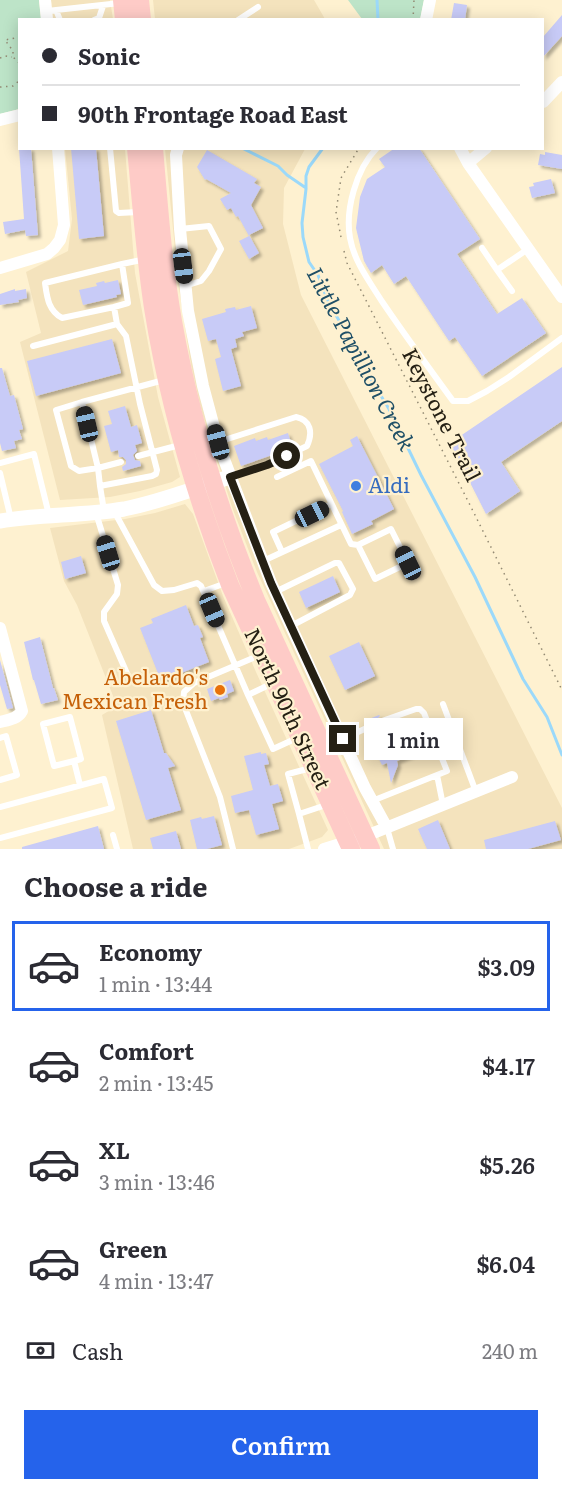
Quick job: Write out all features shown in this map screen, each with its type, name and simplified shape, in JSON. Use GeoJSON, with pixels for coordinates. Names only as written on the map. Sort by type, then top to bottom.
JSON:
{"type":"FeatureCollection","features":[{"type":"Feature","properties":{"kind":"main road"},"geometry":{"type":"LineString","coordinates":[[127,6],[140,18]]}},
{"type":"Feature","properties":{"kind":"main road","name":"North 90th Street"},"geometry":{"type":"LineString","coordinates":[[136,150],[153,307],[183,444],[213,482],[215,545],[229,582],[350,845]]}},
{"type":"Feature","properties":{"kind":"main road","name":"North 90th Street"},"geometry":{"type":"LineString","coordinates":[[154,150],[173,318],[186,385],[213,482],[256,600],[368,842]]}},
{"type":"Feature","properties":{"kind":"street"},"geometry":{"type":"LineString","coordinates":[[426,18],[430,0]]}},
{"type":"Feature","properties":{"kind":"street"},"geometry":{"type":"LineString","coordinates":[[544,101],[562,82]]}},
{"type":"Feature","properties":{"kind":"street"},"geometry":{"type":"LineString","coordinates":[[0,120],[18,116]]}},
{"type":"Feature","properties":{"kind":"street"},"geometry":{"type":"LineString","coordinates":[[0,268],[47,254],[60,240],[64,225],[58,150]]}},
{"type":"Feature","properties":{"kind":"street"},"geometry":{"type":"LineString","coordinates":[[177,150],[180,230],[185,286],[197,357],[218,442],[213,482],[262,561],[372,801],[387,828]]}},
{"type":"Feature","properties":{"kind":"street"},"geometry":{"type":"LineString","coordinates":[[461,150],[468,163],[561,292]]}},
{"type":"Feature","properties":{"kind":"street"},"geometry":{"type":"LineString","coordinates":[[468,163],[484,150]]}},
{"type":"Feature","properties":{"kind":"street"},"geometry":{"type":"LineString","coordinates":[[5,520],[105,511],[161,500],[213,482]]}},
{"type":"Feature","properties":{"kind":"street"},"geometry":{"type":"LineString","coordinates":[[0,628],[22,711],[16,718],[0,722]]}},
{"type":"Feature","properties":{"kind":"street"},"geometry":{"type":"LineString","coordinates":[[324,849],[368,842],[387,828],[512,777]]}},
{"type":"Feature","properties":{"kind":"lane"},"geometry":{"type":"LineString","coordinates":[[49,10],[98,4],[127,6]]}},
{"type":"Feature","properties":{"kind":"lane"},"geometry":{"type":"LineString","coordinates":[[241,18],[258,7]]}},
{"type":"Feature","properties":{"kind":"lane"},"geometry":{"type":"LineString","coordinates":[[110,150],[116,211],[119,213],[142,212]]}},
{"type":"Feature","properties":{"kind":"lane"},"geometry":{"type":"LineString","coordinates":[[375,150],[357,180],[350,212],[350,238],[356,258],[402,331],[453,401],[468,401],[487,391],[562,338]]}},
{"type":"Feature","properties":{"kind":"lane"},"geometry":{"type":"LineString","coordinates":[[180,230],[209,226],[221,249],[201,281],[185,286]]}},
{"type":"Feature","properties":{"kind":"lane"},"geometry":{"type":"LineString","coordinates":[[482,248],[512,291]]}},
{"type":"Feature","properties":{"kind":"lane"},"geometry":{"type":"LineString","coordinates":[[497,270],[528,248]]}},
{"type":"Feature","properties":{"kind":"lane"},"geometry":{"type":"LineString","coordinates":[[122,264],[128,303],[62,318],[52,310],[45,283],[122,264],[147,259]]}},
{"type":"Feature","properties":{"kind":"lane"},"geometry":{"type":"LineString","coordinates":[[100,486],[152,476],[157,470],[126,336],[117,324],[114,307]]}},
{"type":"Feature","properties":{"kind":"lane"},"geometry":{"type":"LineString","coordinates":[[33,346],[117,324]]}},
{"type":"Feature","properties":{"kind":"lane"},"geometry":{"type":"LineString","coordinates":[[121,462],[79,471],[71,466],[56,410],[167,379]]}},
{"type":"Feature","properties":{"kind":"lane"},"geometry":{"type":"LineString","coordinates":[[82,402],[98,468],[118,585],[117,594],[104,612],[104,621],[129,678]]}},
{"type":"Feature","properties":{"kind":"lane"},"geometry":{"type":"LineString","coordinates":[[213,482],[267,465],[307,446],[311,434],[307,423],[302,418],[296,417],[218,442]]}},
{"type":"Feature","properties":{"kind":"lane"},"geometry":{"type":"LineString","coordinates":[[138,456],[183,444]]}},
{"type":"Feature","properties":{"kind":"lane"},"geometry":{"type":"LineString","coordinates":[[0,463],[34,454],[50,515]]}},
{"type":"Feature","properties":{"kind":"lane"},"geometry":{"type":"LineString","coordinates":[[277,477],[311,461],[351,544],[358,545],[391,529],[408,563],[375,579],[358,545]]}},
{"type":"Feature","properties":{"kind":"lane"},"geometry":{"type":"LineString","coordinates":[[0,473],[5,520]]}},
{"type":"Feature","properties":{"kind":"lane"},"geometry":{"type":"LineString","coordinates":[[282,552],[273,532],[331,504]]}},
{"type":"Feature","properties":{"kind":"lane"},"geometry":{"type":"LineString","coordinates":[[105,511],[154,585],[162,591],[197,583],[204,591],[273,748],[301,737]]}},
{"type":"Feature","properties":{"kind":"lane"},"geometry":{"type":"LineString","coordinates":[[262,561],[341,525]]}},
{"type":"Feature","properties":{"kind":"lane"},"geometry":{"type":"LineString","coordinates":[[275,592],[335,563],[339,563],[353,589],[350,595],[291,626]]}},
{"type":"Feature","properties":{"kind":"lane"},"geometry":{"type":"LineString","coordinates":[[204,591],[229,582]]}},
{"type":"Feature","properties":{"kind":"lane"},"geometry":{"type":"LineString","coordinates":[[233,849],[220,797],[183,704],[184,692],[194,683],[262,654]]}},
{"type":"Feature","properties":{"kind":"lane"},"geometry":{"type":"LineString","coordinates":[[248,695],[275,683]]}},
{"type":"Feature","properties":{"kind":"lane"},"geometry":{"type":"LineString","coordinates":[[443,704],[476,792]]}},
{"type":"Feature","properties":{"kind":"lane"},"geometry":{"type":"LineString","coordinates":[[372,801],[447,771],[424,713],[416,709],[391,718],[389,723],[382,722]]}},
{"type":"Feature","properties":{"kind":"lane"},"geometry":{"type":"LineString","coordinates":[[70,717],[81,759],[74,761],[54,766],[43,724],[70,717]]}},
{"type":"Feature","properties":{"kind":"lane"},"geometry":{"type":"LineString","coordinates":[[343,739],[363,729],[365,724],[371,726]]}},
{"type":"Feature","properties":{"kind":"lane"},"geometry":{"type":"LineString","coordinates":[[0,738],[6,736],[17,775],[0,780]]}},
{"type":"Feature","properties":{"kind":"lane"},"geometry":{"type":"LineString","coordinates":[[74,761],[80,785]]}},
{"type":"Feature","properties":{"kind":"lane"},"geometry":{"type":"LineString","coordinates":[[308,849],[288,774],[314,767]]}},
{"type":"Feature","properties":{"kind":"lane"},"geometry":{"type":"LineString","coordinates":[[437,775],[443,805]]}},
{"type":"Feature","properties":{"kind":"lane"},"geometry":{"type":"LineString","coordinates":[[0,807],[104,779],[112,808],[0,838]]}},
{"type":"Feature","properties":{"kind":"lane"},"geometry":{"type":"LineString","coordinates":[[299,814],[331,803]]}},
{"type":"Feature","properties":{"kind":"lane"},"geometry":{"type":"LineString","coordinates":[[387,828],[393,849]]}},
{"type":"Feature","properties":{"kind":"lane"},"geometry":{"type":"LineString","coordinates":[[113,835],[117,849]]}},
{"type":"Feature","properties":{"kind":"path"},"geometry":{"type":"LineString","coordinates":[[413,18],[414,0]]}},
{"type":"Feature","properties":{"kind":"path"},"geometry":{"type":"LineString","coordinates":[[13,57],[13,51],[5,40],[18,37]]}},
{"type":"Feature","properties":{"kind":"path"},"geometry":{"type":"LineString","coordinates":[[0,57],[13,57],[18,62]]}},
{"type":"Feature","properties":{"kind":"path"},"geometry":{"type":"LineString","coordinates":[[0,87],[9,87],[18,82]]}},
{"type":"Feature","properties":{"kind":"path","name":"Keystone Trail"},"geometry":{"type":"LineString","coordinates":[[358,150],[341,178],[336,212],[347,263],[562,690]]}},
{"type":"Feature","properties":{"kind":"shaded area"},"geometry":{"type":"Polygon","coordinates":[[[51,0],[110,0],[113,18],[53,18],[51,0]]]}},
{"type":"Feature","properties":{"kind":"shaded area"},"geometry":{"type":"Polygon","coordinates":[[[153,0],[314,0],[324,18],[155,18],[153,0]]]}},
{"type":"Feature","properties":{"kind":"shaded area"},"geometry":{"type":"Polygon","coordinates":[[[65,150],[125,150],[135,273],[158,397],[180,477],[172,482],[110,497],[60,500],[20,342],[41,333],[26,272],[68,251],[72,219],[65,150]]]}},
{"type":"Feature","properties":{"kind":"shaded area"},"geometry":{"type":"Polygon","coordinates":[[[165,150],[304,150],[284,188],[283,224],[301,295],[562,808],[562,849],[384,849],[257,572],[232,507],[202,413],[191,365],[179,288],[165,150]]]}},
{"type":"Feature","properties":{"kind":"shaded area"},"geometry":{"type":"Polygon","coordinates":[[[185,504],[193,514],[223,596],[328,830],[322,837],[289,849],[133,849],[102,715],[117,706],[77,605],[64,581],[50,528],[125,519],[185,504]]]}},
{"type":"Feature","properties":{"kind":"green space"},"geometry":{"type":"Polygon","coordinates":[[[0,0],[39,0],[41,18],[18,18],[18,109],[0,114],[0,0]]]}},
{"type":"Feature","properties":{"kind":"green space"},"geometry":{"type":"Polygon","coordinates":[[[348,0],[424,0],[420,18],[361,18],[348,0]]]}},
{"type":"Feature","properties":{"kind":"building"},"geometry":{"type":"Polygon","coordinates":[[[454,3],[467,5],[465,18],[451,18],[454,3]]]}},
{"type":"Feature","properties":{"kind":"building"},"geometry":{"type":"Polygon","coordinates":[[[562,15],[562,36],[544,56],[544,36],[562,15]]]}},
{"type":"Feature","properties":{"kind":"building"},"geometry":{"type":"Polygon","coordinates":[[[19,150],[31,150],[38,235],[26,236],[25,230],[5,234],[3,222],[24,219],[19,150]]]}},
{"type":"Feature","properties":{"kind":"building"},"geometry":{"type":"Polygon","coordinates":[[[71,150],[96,150],[104,236],[79,239],[71,150]]]}},
{"type":"Feature","properties":{"kind":"building"},"geometry":{"type":"Polygon","coordinates":[[[207,150],[257,179],[254,183],[261,187],[251,205],[263,228],[249,235],[259,253],[249,259],[239,241],[249,236],[238,216],[236,217],[231,208],[227,210],[220,199],[231,193],[205,180],[197,167],[207,150]]]}},
{"type":"Feature","properties":{"kind":"building"},"geometry":{"type":"Polygon","coordinates":[[[392,150],[420,150],[480,239],[457,254],[497,314],[522,298],[546,333],[482,376],[455,337],[449,341],[406,276],[394,284],[382,265],[371,273],[364,261],[356,228],[360,197],[367,179],[385,167],[379,159],[392,150]]]}},
{"type":"Feature","properties":{"kind":"building"},"geometry":{"type":"Polygon","coordinates":[[[545,152],[562,155],[562,169],[538,165],[540,154],[545,155],[545,152]]]}},
{"type":"Feature","properties":{"kind":"building"},"geometry":{"type":"Polygon","coordinates":[[[551,179],[555,193],[532,198],[529,187],[534,186],[533,183],[551,179]]]}},
{"type":"Feature","properties":{"kind":"building"},"geometry":{"type":"Polygon","coordinates":[[[118,280],[121,294],[116,295],[117,297],[83,305],[79,290],[97,286],[96,283],[118,280]]]}},
{"type":"Feature","properties":{"kind":"building"},"geometry":{"type":"Polygon","coordinates":[[[15,289],[15,291],[26,289],[27,298],[18,300],[19,302],[0,305],[0,294],[15,289]]]}},
{"type":"Feature","properties":{"kind":"building"},"geometry":{"type":"Polygon","coordinates":[[[251,306],[257,328],[242,332],[244,336],[235,339],[237,347],[231,349],[241,386],[223,391],[215,359],[221,357],[216,339],[208,341],[202,319],[226,312],[225,309],[235,307],[236,310],[251,306]]]}},
{"type":"Feature","properties":{"kind":"building"},"geometry":{"type":"Polygon","coordinates":[[[112,339],[121,373],[36,396],[27,361],[112,339]]]}},
{"type":"Feature","properties":{"kind":"building"},"geometry":{"type":"Polygon","coordinates":[[[562,367],[562,421],[501,462],[520,491],[486,514],[450,443],[562,367]]]}},
{"type":"Feature","properties":{"kind":"building"},"geometry":{"type":"Polygon","coordinates":[[[0,368],[2,368],[10,396],[14,395],[23,429],[19,430],[22,439],[14,441],[16,448],[2,451],[0,443],[0,368]]]}},
{"type":"Feature","properties":{"kind":"building"},"geometry":{"type":"Polygon","coordinates":[[[125,406],[131,427],[137,425],[142,443],[135,445],[137,451],[133,455],[135,460],[140,461],[141,466],[123,471],[122,467],[126,464],[126,460],[119,457],[118,450],[111,452],[104,426],[112,424],[108,411],[125,406]]]}},
{"type":"Feature","properties":{"kind":"building"},"geometry":{"type":"Polygon","coordinates":[[[288,433],[291,443],[274,449],[275,454],[241,466],[234,446],[255,438],[256,441],[267,437],[268,440],[288,433]]]}},
{"type":"Feature","properties":{"kind":"building","name":"Aldi"},"geometry":{"type":"Polygon","coordinates":[[[357,436],[394,509],[371,521],[373,524],[352,534],[319,464],[353,446],[350,440],[357,436]]]}},
{"type":"Feature","properties":{"kind":"building"},"geometry":{"type":"Polygon","coordinates":[[[81,556],[86,573],[65,579],[61,562],[81,556]]]}},
{"type":"Feature","properties":{"kind":"building"},"geometry":{"type":"Polygon","coordinates":[[[333,576],[340,592],[306,608],[299,592],[333,576]]]}},
{"type":"Feature","properties":{"kind":"building"},"geometry":{"type":"Polygon","coordinates":[[[186,605],[194,626],[198,625],[203,637],[200,638],[209,662],[161,681],[140,628],[153,623],[151,619],[186,605]]]}},
{"type":"Feature","properties":{"kind":"building"},"geometry":{"type":"Polygon","coordinates":[[[40,637],[58,700],[41,704],[24,642],[40,637]]]}},
{"type":"Feature","properties":{"kind":"building"},"geometry":{"type":"Polygon","coordinates":[[[359,642],[375,676],[345,690],[329,656],[359,642]]]}},
{"type":"Feature","properties":{"kind":"building"},"geometry":{"type":"Polygon","coordinates":[[[0,660],[13,708],[7,709],[0,685],[0,660]]]}},
{"type":"Feature","properties":{"kind":"building","name":"Abelardo's Mexican Fresh"},"geometry":{"type":"Polygon","coordinates":[[[230,680],[234,691],[227,694],[228,697],[211,701],[207,689],[230,680]]]}},
{"type":"Feature","properties":{"kind":"building"},"geometry":{"type":"Polygon","coordinates":[[[151,710],[164,753],[175,766],[168,768],[181,810],[146,820],[116,721],[151,710]]]}},
{"type":"Feature","properties":{"kind":"building"},"geometry":{"type":"Polygon","coordinates":[[[379,715],[377,722],[380,729],[384,731],[417,718],[429,748],[397,761],[398,765],[391,783],[387,763],[382,765],[370,741],[372,740],[370,735],[374,733],[376,726],[369,719],[379,715]]]}},
{"type":"Feature","properties":{"kind":"building"},"geometry":{"type":"Polygon","coordinates":[[[261,752],[261,754],[266,753],[269,764],[264,765],[270,786],[278,784],[283,801],[272,804],[279,829],[256,835],[249,810],[235,813],[231,796],[253,790],[244,756],[261,752]]]}},
{"type":"Feature","properties":{"kind":"building"},"geometry":{"type":"Polygon","coordinates":[[[214,816],[222,845],[197,849],[190,820],[214,816]]]}},
{"type":"Feature","properties":{"kind":"building"},"geometry":{"type":"Polygon","coordinates":[[[438,820],[450,849],[427,849],[418,829],[438,820]]]}},
{"type":"Feature","properties":{"kind":"building"},"geometry":{"type":"Polygon","coordinates":[[[555,821],[561,840],[528,849],[486,849],[484,840],[555,821]]]}},
{"type":"Feature","properties":{"kind":"building"},"geometry":{"type":"Polygon","coordinates":[[[98,826],[104,849],[22,849],[22,847],[98,826]]]}},
{"type":"Feature","properties":{"kind":"building"},"geometry":{"type":"Polygon","coordinates":[[[176,831],[181,849],[153,849],[150,838],[176,831]]]}},
{"type":"Feature","properties":{"kind":"waterway","name":"Little Papillion Creek"},"geometry":{"type":"LineString","coordinates":[[377,0],[378,18]]}},
{"type":"Feature","properties":{"kind":"waterway"},"geometry":{"type":"LineString","coordinates":[[246,150],[278,166],[306,188]]}},
{"type":"Feature","properties":{"kind":"waterway","name":"Little Papillion Creek"},"geometry":{"type":"LineString","coordinates":[[322,150],[309,167],[306,176],[302,223],[309,262],[318,275],[327,299],[389,409],[475,577],[523,679],[547,717],[562,755]]}},
{"type":"Feature","properties":{"kind":"place","name":"Aldi"},"geometry":{"type":"Point","coordinates":[356,486]}},
{"type":"Feature","properties":{"kind":"place","name":"Abelardo's Mexican Fresh"},"geometry":{"type":"Point","coordinates":[220,690]}},
{"type":"Feature","properties":{"kind":"route"},"geometry":{"type":"LineString","coordinates":[[287,456],[230,477],[271,583],[343,739]]}}]}
